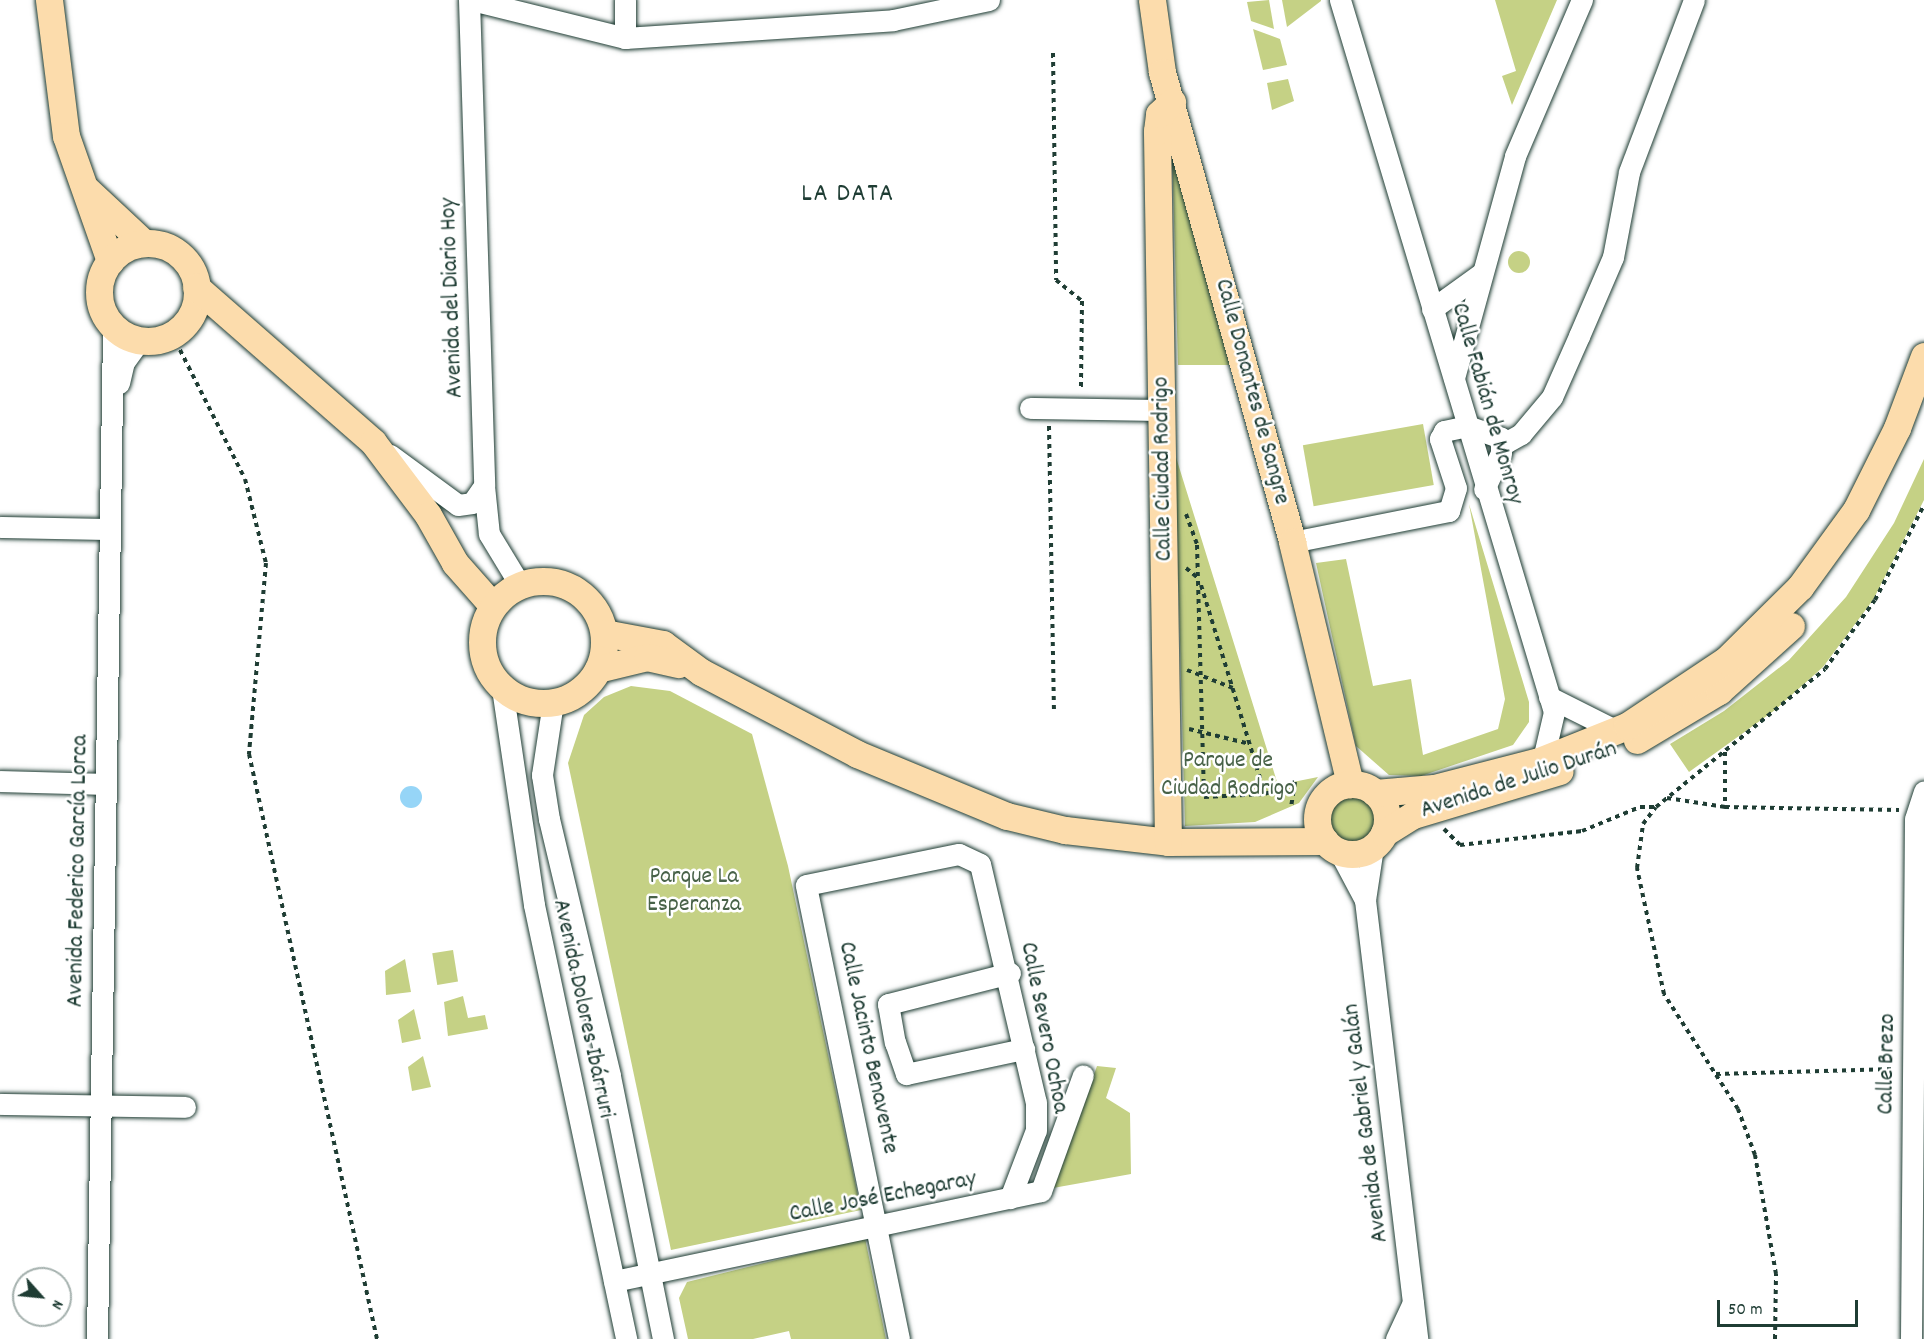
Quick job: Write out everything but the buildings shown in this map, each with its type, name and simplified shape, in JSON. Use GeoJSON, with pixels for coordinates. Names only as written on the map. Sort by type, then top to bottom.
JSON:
{"type":"FeatureCollection","features":[{"type":"Feature","properties":{"kind":"main road"},"geometry":{"type":"LineString","coordinates":[[50,0],[66,136],[110,261]]}},
{"type":"Feature","properties":{"kind":"main road","name":"Calle Donantes de Sangre"},"geometry":{"type":"LineString","coordinates":[[1152,0],[1172,102],[1292,542],[1350,784]]}},
{"type":"Feature","properties":{"kind":"main road","name":"Calle Ciudad Rodrigo"},"geometry":{"type":"LineString","coordinates":[[1168,842],[1164,410],[1157,131],[1159,114],[1172,102]]}},
{"type":"Feature","properties":{"kind":"main road"},"geometry":{"type":"LineString","coordinates":[[84,187],[144,243],[178,253],[196,287],[373,442],[428,515],[454,563],[493,606]]}},
{"type":"Feature","properties":{"kind":"main road"},"geometry":{"type":"LineString","coordinates":[[144,243],[110,261],[99,287],[105,315],[113,327],[140,340],[180,326],[238,323]]}},
{"type":"Feature","properties":{"kind":"main road"},"geometry":{"type":"LineString","coordinates":[[180,326],[196,287]]}},
{"type":"Feature","properties":{"kind":"main road","name":"Avenida de Julio Durán"},"geometry":{"type":"LineString","coordinates":[[1570,758],[1726,660],[1800,587],[1876,475],[1924,356]]}},
{"type":"Feature","properties":{"kind":"main road","name":"Avenida de Julio Durán"},"geometry":{"type":"LineString","coordinates":[[1379,840],[1427,810],[1671,721],[1762,656],[1818,594],[1865,529],[1894,478],[1924,405]]}},
{"type":"Feature","properties":{"kind":"main road"},"geometry":{"type":"LineString","coordinates":[[598,669],[604,633],[598,615],[573,588],[538,580],[520,585],[493,606],[482,640],[484,658],[502,688],[526,700],[553,702],[571,696],[598,669],[647,657],[701,672]]}},
{"type":"Feature","properties":{"kind":"main road"},"geometry":{"type":"LineString","coordinates":[[604,633],[663,644],[701,672],[857,754],[1007,816],[1096,835],[1168,842],[1257,838],[1332,846],[1351,854],[1379,840],[1387,813],[1375,793],[1350,784],[1335,788],[1318,813],[1257,838]]}},
{"type":"Feature","properties":{"kind":"main road","name":"Avenida de Julio Durán"},"geometry":{"type":"LineString","coordinates":[[1375,793],[1434,788],[1540,770]]}},
{"type":"Feature","properties":{"kind":"main road"},"geometry":{"type":"LineString","coordinates":[[1318,813],[1332,846]]}},
{"type":"Feature","properties":{"kind":"street"},"geometry":{"type":"LineString","coordinates":[[470,0],[625,38],[893,20],[989,0]]}},
{"type":"Feature","properties":{"kind":"street","name":"Avenida del Diario Hoy"},"geometry":{"type":"LineString","coordinates":[[470,0],[484,486],[489,534],[520,585]]}},
{"type":"Feature","properties":{"kind":"street"},"geometry":{"type":"LineString","coordinates":[[625,0],[625,38]]}},
{"type":"Feature","properties":{"kind":"street","name":"Calle Fabián de Monroy"},"geometry":{"type":"LineString","coordinates":[[1340,0],[1355,41],[1420,274],[1454,378],[1484,489],[1570,758]]}},
{"type":"Feature","properties":{"kind":"street","name":"Calle Fabián de Monroy"},"geometry":{"type":"LineString","coordinates":[[1350,0],[1355,41]]}},
{"type":"Feature","properties":{"kind":"street"},"geometry":{"type":"LineString","coordinates":[[1454,378],[1515,156],[1582,0]]}},
{"type":"Feature","properties":{"kind":"street"},"geometry":{"type":"LineString","coordinates":[[1484,489],[1503,444],[1521,434],[1552,397],[1584,326],[1613,257],[1629,172],[1694,0]]}},
{"type":"Feature","properties":{"kind":"street"},"geometry":{"type":"LineString","coordinates":[[1470,320],[1457,329],[1434,316],[1456,290],[1482,273]]}},
{"type":"Feature","properties":{"kind":"street"},"geometry":{"type":"LineString","coordinates":[[1420,274],[1456,290]]}},
{"type":"Feature","properties":{"kind":"street","name":"Avenida Federico García Lorca"},"geometry":{"type":"LineString","coordinates":[[97,1339],[109,529],[114,404],[113,327]]}},
{"type":"Feature","properties":{"kind":"street","name":"Avenida Federico García Lorca"},"geometry":{"type":"LineString","coordinates":[[114,404],[124,362],[140,340]]}},
{"type":"Feature","properties":{"kind":"street"},"geometry":{"type":"LineString","coordinates":[[1039,409],[1164,410]]}},
{"type":"Feature","properties":{"kind":"street"},"geometry":{"type":"LineString","coordinates":[[1292,542],[1449,511],[1456,488],[1440,439],[1444,431],[1467,426],[1492,430],[1503,444]]}},
{"type":"Feature","properties":{"kind":"street"},"geometry":{"type":"LineString","coordinates":[[373,442],[458,505],[472,503],[484,486]]}},
{"type":"Feature","properties":{"kind":"street"},"geometry":{"type":"LineString","coordinates":[[0,527],[109,529]]}},
{"type":"Feature","properties":{"kind":"street","name":"Avenida Dolores Ibárruri"},"geometry":{"type":"LineString","coordinates":[[502,688],[534,905],[626,1339]]}},
{"type":"Feature","properties":{"kind":"street","name":"Avenida Dolores Ibárruri"},"geometry":{"type":"LineString","coordinates":[[553,702],[542,775],[663,1339]]}},
{"type":"Feature","properties":{"kind":"street"},"geometry":{"type":"LineString","coordinates":[[1540,770],[1552,705],[1615,730]]}},
{"type":"Feature","properties":{"kind":"street"},"geometry":{"type":"LineString","coordinates":[[0,781],[106,784]]}},
{"type":"Feature","properties":{"kind":"street","name":"Calle Brezo"},"geometry":{"type":"LineString","coordinates":[[1911,1339],[1913,1068],[1921,801]]}},
{"type":"Feature","properties":{"kind":"street","name":"Avenida de Gabriel y Galán"},"geometry":{"type":"LineString","coordinates":[[1379,840],[1365,900],[1417,1339]]}},
{"type":"Feature","properties":{"kind":"street","name":"Avenida de Gabriel y Galán"},"geometry":{"type":"LineString","coordinates":[[1332,846],[1365,900]]}},
{"type":"Feature","properties":{"kind":"street","name":"Calle Severo Ochoa"},"geometry":{"type":"LineString","coordinates":[[806,885],[959,854],[980,864],[1010,973],[1036,1130],[1010,1198]]}},
{"type":"Feature","properties":{"kind":"street","name":"Calle Jacinto Benavente"},"geometry":{"type":"LineString","coordinates":[[806,885],[899,1339]]}},
{"type":"Feature","properties":{"kind":"street"},"geometry":{"type":"LineString","coordinates":[[1010,973],[888,1004],[906,1074],[1024,1049]]}},
{"type":"Feature","properties":{"kind":"street","name":"Calle José Echegaray"},"geometry":{"type":"LineString","coordinates":[[614,1281],[877,1223],[1041,1191],[1083,1075]]}},
{"type":"Feature","properties":{"kind":"street"},"geometry":{"type":"LineString","coordinates":[[0,1104],[185,1107]]}},
{"type":"Feature","properties":{"kind":"street"},"geometry":{"type":"LineString","coordinates":[[1396,1339],[1413,1303]]}},
{"type":"Feature","properties":{"kind":"path"},"geometry":{"type":"LineString","coordinates":[[1053,53],[1056,280],[1065,293],[1082,301],[1081,411]]}},
{"type":"Feature","properties":{"kind":"path"},"geometry":{"type":"LineString","coordinates":[[180,326],[245,479],[266,563],[249,754],[377,1339]]}},
{"type":"Feature","properties":{"kind":"path"},"geometry":{"type":"LineString","coordinates":[[1039,409],[1054,710]]}},
{"type":"Feature","properties":{"kind":"path"},"geometry":{"type":"LineString","coordinates":[[1183,503],[1197,545],[1204,797],[1265,794],[1295,782],[1291,808]]}},
{"type":"Feature","properties":{"kind":"path"},"geometry":{"type":"LineString","coordinates":[[1774,1339],[1776,1274],[1767,1202],[1738,1109],[1664,994],[1637,868],[1643,824],[1656,807],[1825,669],[1875,600],[1924,504]]}},
{"type":"Feature","properties":{"kind":"path"},"geometry":{"type":"LineString","coordinates":[[1178,561],[1199,579],[1265,794]]}},
{"type":"Feature","properties":{"kind":"path"},"geometry":{"type":"LineString","coordinates":[[1180,668],[1233,688]]}},
{"type":"Feature","properties":{"kind":"path"},"geometry":{"type":"LineString","coordinates":[[1182,727],[1250,744]]}},
{"type":"Feature","properties":{"kind":"path"},"geometry":{"type":"LineString","coordinates":[[1725,752],[1725,807]]}},
{"type":"Feature","properties":{"kind":"path"},"geometry":{"type":"LineString","coordinates":[[1667,798],[1725,807],[1921,801]]}},
{"type":"Feature","properties":{"kind":"path"},"geometry":{"type":"LineString","coordinates":[[1427,810],[1460,845],[1582,831],[1640,807],[1656,807]]}},
{"type":"Feature","properties":{"kind":"path"},"geometry":{"type":"LineString","coordinates":[[1716,1074],[1913,1068]]}},
{"type":"Feature","properties":{"kind":"green space"},"geometry":{"type":"Polygon","coordinates":[[[1269,0],[1274,29],[1251,21],[1247,2],[1269,0]]]}},
{"type":"Feature","properties":{"kind":"green space"},"geometry":{"type":"Polygon","coordinates":[[[1282,0],[1321,0],[1321,1],[1287,27],[1282,0]]]}},
{"type":"Feature","properties":{"kind":"green space"},"geometry":{"type":"Polygon","coordinates":[[[1495,0],[1557,0],[1512,105],[1502,76],[1516,71],[1495,0]]]}},
{"type":"Feature","properties":{"kind":"green space"},"geometry":{"type":"Polygon","coordinates":[[[1253,29],[1280,39],[1287,65],[1263,70],[1253,29]]]}},
{"type":"Feature","properties":{"kind":"green space"},"geometry":{"type":"Polygon","coordinates":[[[1288,79],[1294,101],[1272,110],[1267,83],[1288,79]]]}},
{"type":"Feature","properties":{"kind":"green space"},"geometry":{"type":"Polygon","coordinates":[[[1172,145],[1236,365],[1178,365],[1172,145]]]}},
{"type":"Feature","properties":{"kind":"green space"},"geometry":{"type":"Polygon","coordinates":[[[1519,251],[1527,254],[1530,262],[1527,270],[1519,273],[1511,270],[1508,262],[1511,254],[1519,251]]]}},
{"type":"Feature","properties":{"kind":"green space"},"geometry":{"type":"Polygon","coordinates":[[[1423,424],[1434,485],[1314,506],[1303,445],[1423,424]]]}},
{"type":"Feature","properties":{"kind":"green space","name":"Parque de Ciudad Rodrigo"},"geometry":{"type":"Polygon","coordinates":[[[1175,454],[1278,785],[1318,777],[1299,803],[1255,822],[1185,826],[1175,454]]]}},
{"type":"Feature","properties":{"kind":"green space"},"geometry":{"type":"Polygon","coordinates":[[[1924,459],[1924,500],[1873,600],[1823,667],[1775,710],[1689,772],[1670,744],[1724,711],[1789,660],[1846,597],[1894,523],[1924,459]]]}},
{"type":"Feature","properties":{"kind":"green space"},"geometry":{"type":"Polygon","coordinates":[[[1469,504],[1529,702],[1529,722],[1513,745],[1421,776],[1389,775],[1356,746],[1316,563],[1346,559],[1373,686],[1411,679],[1423,755],[1498,729],[1505,699],[1469,504]]]}},
{"type":"Feature","properties":{"kind":"green space","name":"Parque La Esperanza"},"geometry":{"type":"Polygon","coordinates":[[[631,686],[670,691],[752,734],[788,866],[861,1210],[671,1250],[568,763],[584,715],[604,697],[631,686]]]}},
{"type":"Feature","properties":{"kind":"green space"},"geometry":{"type":"Polygon","coordinates":[[[1351,792],[1362,794],[1371,800],[1377,809],[1379,820],[1377,831],[1371,840],[1362,846],[1351,848],[1340,846],[1331,840],[1325,831],[1323,820],[1325,809],[1331,800],[1340,794],[1351,792]]]}},
{"type":"Feature","properties":{"kind":"green space"},"geometry":{"type":"Polygon","coordinates":[[[453,950],[458,982],[437,985],[432,953],[453,950]]]}},
{"type":"Feature","properties":{"kind":"green space"},"geometry":{"type":"Polygon","coordinates":[[[405,959],[411,992],[386,995],[385,971],[405,959]]]}},
{"type":"Feature","properties":{"kind":"green space"},"geometry":{"type":"Polygon","coordinates":[[[463,996],[468,1018],[485,1015],[488,1029],[448,1036],[444,1002],[463,996]]]}},
{"type":"Feature","properties":{"kind":"green space"},"geometry":{"type":"Polygon","coordinates":[[[414,1009],[421,1039],[402,1043],[398,1020],[414,1009]]]}},
{"type":"Feature","properties":{"kind":"green space"},"geometry":{"type":"Polygon","coordinates":[[[423,1056],[431,1087],[412,1091],[408,1067],[423,1056]]]}},
{"type":"Feature","properties":{"kind":"green space"},"geometry":{"type":"Polygon","coordinates":[[[1097,1066],[1116,1068],[1106,1098],[1130,1113],[1131,1174],[1053,1188],[1097,1066]]]}},
{"type":"Feature","properties":{"kind":"green space"},"geometry":{"type":"Polygon","coordinates":[[[865,1238],[886,1339],[791,1339],[789,1331],[753,1339],[688,1339],[679,1298],[687,1282],[865,1238]]]}},
{"type":"Feature","properties":{"kind":"water"},"geometry":{"type":"Polygon","coordinates":[[[411,786],[419,789],[422,797],[419,805],[411,808],[403,805],[400,797],[403,789],[411,786]]]}},
{"type":"Feature","properties":{"kind":"district","name":"LA DATA"},"geometry":{"type":"Point","coordinates":[848,195]}}]}
